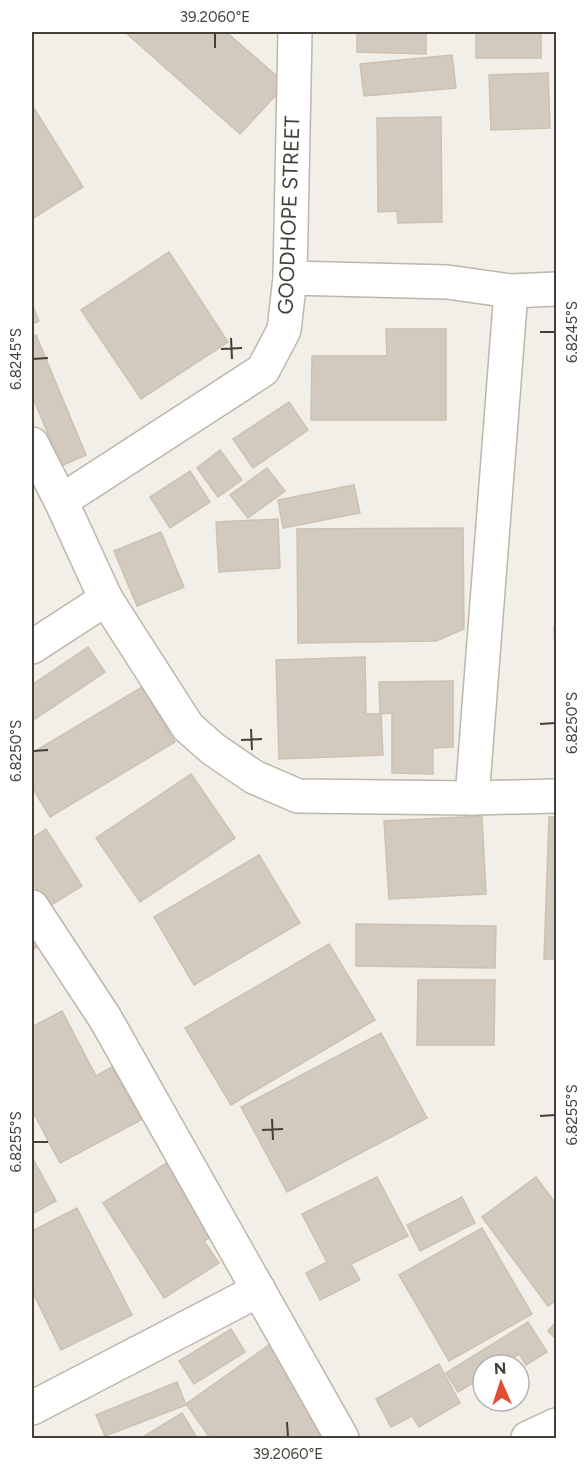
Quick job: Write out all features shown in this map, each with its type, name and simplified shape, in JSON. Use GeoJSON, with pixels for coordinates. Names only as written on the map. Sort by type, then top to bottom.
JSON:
{"type":"FeatureCollection","features":[{"type":"Feature","properties":{"kind":"street","name":"GOODHOPE STREET"},"geometry":{"type":"LineString","coordinates":[[62,501],[263,370],[284,330],[290,278],[295,32]]}},
{"type":"Feature","properties":{"kind":"street"},"geometry":{"type":"LineString","coordinates":[[290,278],[447,282],[511,291],[556,289]]}},
{"type":"Feature","properties":{"kind":"street"},"geometry":{"type":"LineString","coordinates":[[472,798],[511,291]]}},
{"type":"Feature","properties":{"kind":"street"},"geometry":{"type":"LineString","coordinates":[[32,444],[62,501],[106,599],[188,727],[254,777],[298,795],[472,798],[556,796]]}},
{"type":"Feature","properties":{"kind":"street"},"geometry":{"type":"LineString","coordinates":[[32,647],[106,599]]}},
{"type":"Feature","properties":{"kind":"street"},"geometry":{"type":"LineString","coordinates":[[32,907],[105,1018],[342,1438]]}},
{"type":"Feature","properties":{"kind":"street"},"geometry":{"type":"LineString","coordinates":[[32,1408],[260,1290]]}},
{"type":"Feature","properties":{"kind":"street"},"geometry":{"type":"LineString","coordinates":[[528,1438],[556,1425]]}},
{"type":"Feature","properties":{"kind":"building"},"geometry":{"type":"Polygon","coordinates":[[[125,32],[226,32],[286,84],[240,134],[125,32]]]}},
{"type":"Feature","properties":{"kind":"building"},"geometry":{"type":"Polygon","coordinates":[[[357,32],[426,32],[426,54],[357,52],[357,32]]]}},
{"type":"Feature","properties":{"kind":"building"},"geometry":{"type":"Polygon","coordinates":[[[476,32],[541,32],[541,58],[476,58],[476,32]]]}},
{"type":"Feature","properties":{"kind":"building"},"geometry":{"type":"Polygon","coordinates":[[[452,55],[456,88],[364,96],[360,64],[452,55]]]}},
{"type":"Feature","properties":{"kind":"building"},"geometry":{"type":"Polygon","coordinates":[[[548,73],[550,128],[491,130],[489,75],[548,73]]]}},
{"type":"Feature","properties":{"kind":"building"},"geometry":{"type":"Polygon","coordinates":[[[32,105],[83,187],[32,219],[32,105]]]}},
{"type":"Feature","properties":{"kind":"building"},"geometry":{"type":"Polygon","coordinates":[[[441,117],[442,222],[398,223],[397,211],[378,212],[377,118],[441,117]]]}},
{"type":"Feature","properties":{"kind":"building"},"geometry":{"type":"Polygon","coordinates":[[[169,252],[228,342],[141,399],[81,310],[169,252]]]}},
{"type":"Feature","properties":{"kind":"building"},"geometry":{"type":"Polygon","coordinates":[[[32,304],[39,321],[32,324],[32,304]]]}},
{"type":"Feature","properties":{"kind":"building"},"geometry":{"type":"Polygon","coordinates":[[[386,329],[446,329],[446,420],[311,420],[312,356],[387,356],[386,329]]]}},
{"type":"Feature","properties":{"kind":"building"},"geometry":{"type":"Polygon","coordinates":[[[36,335],[86,455],[61,466],[32,395],[32,337],[36,335]]]}},
{"type":"Feature","properties":{"kind":"building"},"geometry":{"type":"Polygon","coordinates":[[[289,402],[308,430],[253,468],[233,439],[289,402]]]}},
{"type":"Feature","properties":{"kind":"building"},"geometry":{"type":"Polygon","coordinates":[[[220,450],[242,480],[218,497],[197,468],[220,450]]]}},
{"type":"Feature","properties":{"kind":"building"},"geometry":{"type":"Polygon","coordinates":[[[267,468],[285,491],[248,518],[230,495],[267,468]]]}},
{"type":"Feature","properties":{"kind":"building"},"geometry":{"type":"Polygon","coordinates":[[[190,471],[210,502],[170,528],[150,497],[190,471]]]}},
{"type":"Feature","properties":{"kind":"building"},"geometry":{"type":"Polygon","coordinates":[[[354,485],[360,513],[283,528],[278,500],[354,485]]]}},
{"type":"Feature","properties":{"kind":"building"},"geometry":{"type":"Polygon","coordinates":[[[278,519],[280,568],[219,572],[216,522],[278,519]]]}},
{"type":"Feature","properties":{"kind":"building"},"geometry":{"type":"Polygon","coordinates":[[[463,528],[464,629],[436,641],[298,643],[297,529],[463,528]]]}},
{"type":"Feature","properties":{"kind":"building"},"geometry":{"type":"Polygon","coordinates":[[[161,532],[184,587],[137,606],[114,551],[161,532]]]}},
{"type":"Feature","properties":{"kind":"building"},"geometry":{"type":"Polygon","coordinates":[[[554,627],[556,627],[556,665],[554,627]]]}},
{"type":"Feature","properties":{"kind":"building"},"geometry":{"type":"Polygon","coordinates":[[[88,647],[105,672],[32,721],[32,685],[88,647]]]}},
{"type":"Feature","properties":{"kind":"building"},"geometry":{"type":"Polygon","coordinates":[[[365,657],[366,714],[381,714],[383,755],[279,759],[276,660],[365,657]]]}},
{"type":"Feature","properties":{"kind":"building"},"geometry":{"type":"Polygon","coordinates":[[[453,681],[453,747],[433,748],[433,774],[392,773],[392,713],[380,714],[379,682],[453,681]]]}},
{"type":"Feature","properties":{"kind":"building"},"geometry":{"type":"Polygon","coordinates":[[[142,687],[175,742],[50,817],[32,787],[32,753],[142,687]]]}},
{"type":"Feature","properties":{"kind":"building"},"geometry":{"type":"Polygon","coordinates":[[[191,774],[235,838],[140,902],[96,838],[191,774]]]}},
{"type":"Feature","properties":{"kind":"building"},"geometry":{"type":"Polygon","coordinates":[[[482,816],[486,894],[389,899],[384,821],[482,816]]]}},
{"type":"Feature","properties":{"kind":"building"},"geometry":{"type":"Polygon","coordinates":[[[549,817],[556,817],[556,959],[544,959],[549,817]]]}},
{"type":"Feature","properties":{"kind":"building"},"geometry":{"type":"Polygon","coordinates":[[[46,829],[82,886],[48,907],[32,882],[32,838],[46,829]]]}},
{"type":"Feature","properties":{"kind":"building"},"geometry":{"type":"Polygon","coordinates":[[[259,855],[300,923],[194,985],[154,917],[259,855]]]}},
{"type":"Feature","properties":{"kind":"building"},"geometry":{"type":"Polygon","coordinates":[[[356,924],[496,926],[495,968],[356,966],[356,924]]]}},
{"type":"Feature","properties":{"kind":"building"},"geometry":{"type":"Polygon","coordinates":[[[32,927],[42,944],[32,950],[32,927]]]}},
{"type":"Feature","properties":{"kind":"building"},"geometry":{"type":"Polygon","coordinates":[[[329,944],[375,1020],[231,1105],[185,1028],[329,944]]]}},
{"type":"Feature","properties":{"kind":"building"},"geometry":{"type":"Polygon","coordinates":[[[418,980],[495,980],[494,1045],[417,1045],[418,980]]]}},
{"type":"Feature","properties":{"kind":"building"},"geometry":{"type":"Polygon","coordinates":[[[62,1011],[96,1076],[112,1067],[141,1120],[60,1163],[32,1110],[32,1027],[62,1011]]]}},
{"type":"Feature","properties":{"kind":"building"},"geometry":{"type":"Polygon","coordinates":[[[381,1033],[427,1118],[287,1192],[241,1107],[381,1033]]]}},
{"type":"Feature","properties":{"kind":"building"},"geometry":{"type":"Polygon","coordinates":[[[32,1157],[56,1201],[32,1214],[32,1157]]]}},
{"type":"Feature","properties":{"kind":"building"},"geometry":{"type":"Polygon","coordinates":[[[168,1162],[215,1234],[204,1241],[219,1263],[164,1298],[103,1203],[168,1162]]]}},
{"type":"Feature","properties":{"kind":"building"},"geometry":{"type":"Polygon","coordinates":[[[377,1177],[408,1236],[351,1264],[360,1280],[320,1300],[306,1273],[327,1262],[302,1214],[377,1177]]]}},
{"type":"Feature","properties":{"kind":"building"},"geometry":{"type":"Polygon","coordinates":[[[536,1177],[556,1204],[556,1300],[548,1306],[482,1217],[536,1177]]]}},
{"type":"Feature","properties":{"kind":"building"},"geometry":{"type":"Polygon","coordinates":[[[462,1197],[475,1223],[420,1251],[407,1225],[462,1197]]]}},
{"type":"Feature","properties":{"kind":"building"},"geometry":{"type":"Polygon","coordinates":[[[77,1208],[132,1315],[61,1350],[32,1291],[32,1231],[77,1208]]]}},
{"type":"Feature","properties":{"kind":"building"},"geometry":{"type":"Polygon","coordinates":[[[482,1228],[532,1314],[449,1361],[399,1275],[482,1228]]]}},
{"type":"Feature","properties":{"kind":"building"},"geometry":{"type":"Polygon","coordinates":[[[528,1322],[547,1352],[531,1362],[531,1353],[478,1353],[528,1322]]]}},
{"type":"Feature","properties":{"kind":"building"},"geometry":{"type":"Polygon","coordinates":[[[556,1322],[556,1339],[548,1331],[556,1322]]]}},
{"type":"Feature","properties":{"kind":"building"},"geometry":{"type":"Polygon","coordinates":[[[231,1329],[245,1352],[194,1384],[179,1361],[231,1329]]]}},
{"type":"Feature","properties":{"kind":"building"},"geometry":{"type":"Polygon","coordinates":[[[269,1345],[335,1438],[210,1438],[186,1404],[269,1345]]]}},
{"type":"Feature","properties":{"kind":"building"},"geometry":{"type":"Polygon","coordinates":[[[471,1357],[471,1384],[458,1392],[446,1373],[471,1357]]]}},
{"type":"Feature","properties":{"kind":"building"},"geometry":{"type":"Polygon","coordinates":[[[439,1364],[460,1403],[419,1427],[412,1416],[391,1427],[376,1399],[439,1364]]]}},
{"type":"Feature","properties":{"kind":"building"},"geometry":{"type":"Polygon","coordinates":[[[177,1382],[186,1405],[105,1436],[96,1415],[177,1382]]]}},
{"type":"Feature","properties":{"kind":"building"},"geometry":{"type":"Polygon","coordinates":[[[182,1413],[197,1438],[141,1438],[182,1413]]]}}]}
